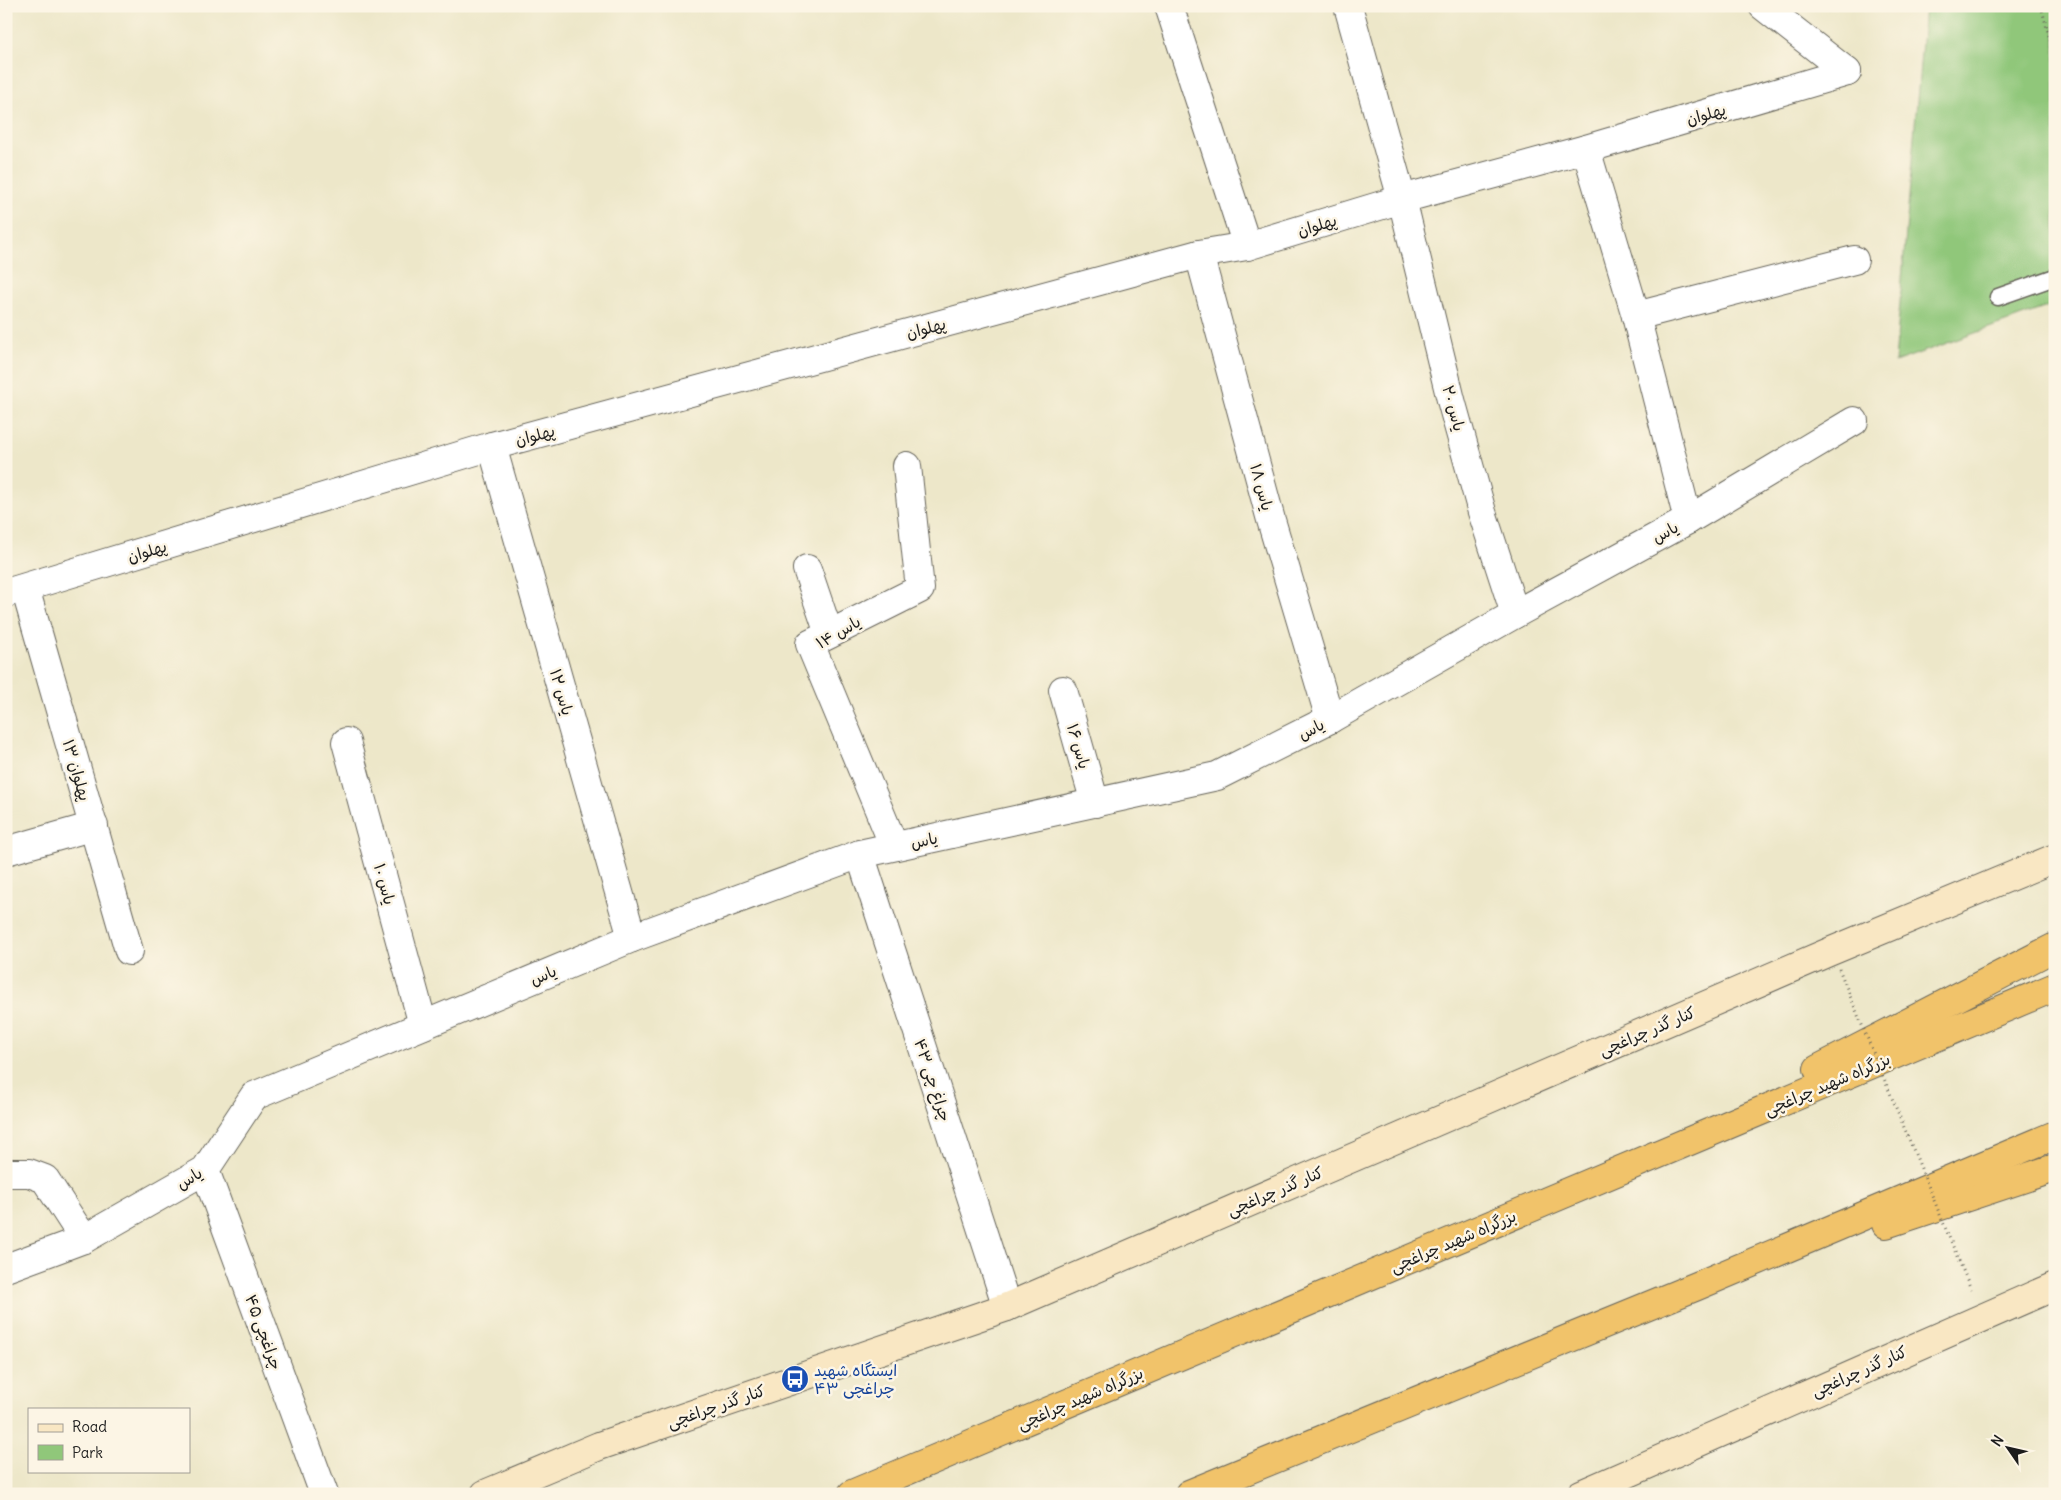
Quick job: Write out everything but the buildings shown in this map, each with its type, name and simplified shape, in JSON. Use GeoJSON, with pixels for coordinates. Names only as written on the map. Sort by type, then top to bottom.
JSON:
{"type":"FeatureCollection","features":[{"type":"Feature","properties":{"kind":"highway"},"geometry":{"type":"LineString","coordinates":[[1627,1168],[2055,948]]}},
{"type":"Feature","properties":{"kind":"highway","name":"بزرگراه شهید چراغچی"},"geometry":{"type":"LineString","coordinates":[[852,1494],[2055,987]]}},
{"type":"Feature","properties":{"kind":"highway"},"geometry":{"type":"LineString","coordinates":[[1189,1494],[1697,1286],[2055,1135]]}},
{"type":"Feature","properties":{"kind":"highway"},"geometry":{"type":"LineString","coordinates":[[1697,1286],[2055,1168]]}},
{"type":"Feature","properties":{"kind":"main road","name":"کنار گذر چراغچی"},"geometry":{"type":"LineString","coordinates":[[485,1494],[599,1446],[1007,1307],[1829,952],[2055,858]]}},
{"type":"Feature","properties":{"kind":"main road","name":"کنار گذر چراغچی"},"geometry":{"type":"LineString","coordinates":[[1581,1494],[2055,1286]]}},
{"type":"Feature","properties":{"kind":"street"},"geometry":{"type":"LineString","coordinates":[[1169,6],[1247,246]]}},
{"type":"Feature","properties":{"kind":"street","name":"یاس ۲۰"},"geometry":{"type":"LineString","coordinates":[[1348,6],[1402,199],[1451,400],[1482,512],[1515,614]]}},
{"type":"Feature","properties":{"kind":"street","name":"پهلوان"},"geometry":{"type":"LineString","coordinates":[[16,591],[492,446],[1199,254],[1247,246],[1402,199],[1586,149],[1848,72],[1763,6]]}},
{"type":"Feature","properties":{"kind":"street"},"geometry":{"type":"LineString","coordinates":[[1586,149],[1636,316],[1688,520]]}},
{"type":"Feature","properties":{"kind":"street","name":"یاس ۱۸"},"geometry":{"type":"LineString","coordinates":[[1199,254],[1271,520],[1330,719]]}},
{"type":"Feature","properties":{"kind":"street"},"geometry":{"type":"LineString","coordinates":[[1636,316],[1854,260]]}},
{"type":"Feature","properties":{"kind":"street","name":"یاس"},"geometry":{"type":"LineString","coordinates":[[6,1268],[84,1239],[205,1170],[254,1096],[632,938],[860,854],[1217,776],[1330,719],[1515,614],[1688,520],[1854,421]]}},
{"type":"Feature","properties":{"kind":"street","name":"یاس ۱۲"},"geometry":{"type":"LineString","coordinates":[[492,446],[632,938]]}},
{"type":"Feature","properties":{"kind":"street","name":"یاس ۱۴"},"geometry":{"type":"LineString","coordinates":[[894,846],[810,644],[920,589],[907,466]]}},
{"type":"Feature","properties":{"kind":"street"},"geometry":{"type":"LineString","coordinates":[[806,569],[830,634]]}},
{"type":"Feature","properties":{"kind":"street","name":"پهلوان ۱۳"},"geometry":{"type":"LineString","coordinates":[[16,591],[94,826],[129,952]]}},
{"type":"Feature","properties":{"kind":"street","name":"یاس ۱۶"},"geometry":{"type":"LineString","coordinates":[[1063,690],[1094,803]]}},
{"type":"Feature","properties":{"kind":"street","name":"یاس ۱۰"},"geometry":{"type":"LineString","coordinates":[[346,742],[423,1025]]}},
{"type":"Feature","properties":{"kind":"street"},"geometry":{"type":"LineString","coordinates":[[6,851],[94,826]]}},
{"type":"Feature","properties":{"kind":"street","name":"چراغ چی ۴۳"},"geometry":{"type":"LineString","coordinates":[[860,854],[1007,1307]]}},
{"type":"Feature","properties":{"kind":"street","name":"چراغچی ۴۵"},"geometry":{"type":"LineString","coordinates":[[205,1170],[319,1492]]}},
{"type":"Feature","properties":{"kind":"street"},"geometry":{"type":"LineString","coordinates":[[6,1173],[29,1173],[45,1179],[84,1239]]}},
{"type":"Feature","properties":{"kind":"lane"},"geometry":{"type":"LineString","coordinates":[[1998,297],[2055,277]]}},
{"type":"Feature","properties":{"kind":"path"},"geometry":{"type":"LineString","coordinates":[[2042,6],[2055,58]]}},
{"type":"Feature","properties":{"kind":"path"},"geometry":{"type":"LineString","coordinates":[[1838,969],[1959,1261]]}},
{"type":"Feature","properties":{"kind":"green space"},"geometry":{"type":"Polygon","coordinates":[[[1925,6],[2055,6],[2055,304],[1895,362],[1925,6]]]}},
{"type":"Feature","properties":{"kind":"place","name":"ایستگاه شهید چراغچی ۴۳"},"geometry":{"type":"Point","coordinates":[795,1379]}}]}
